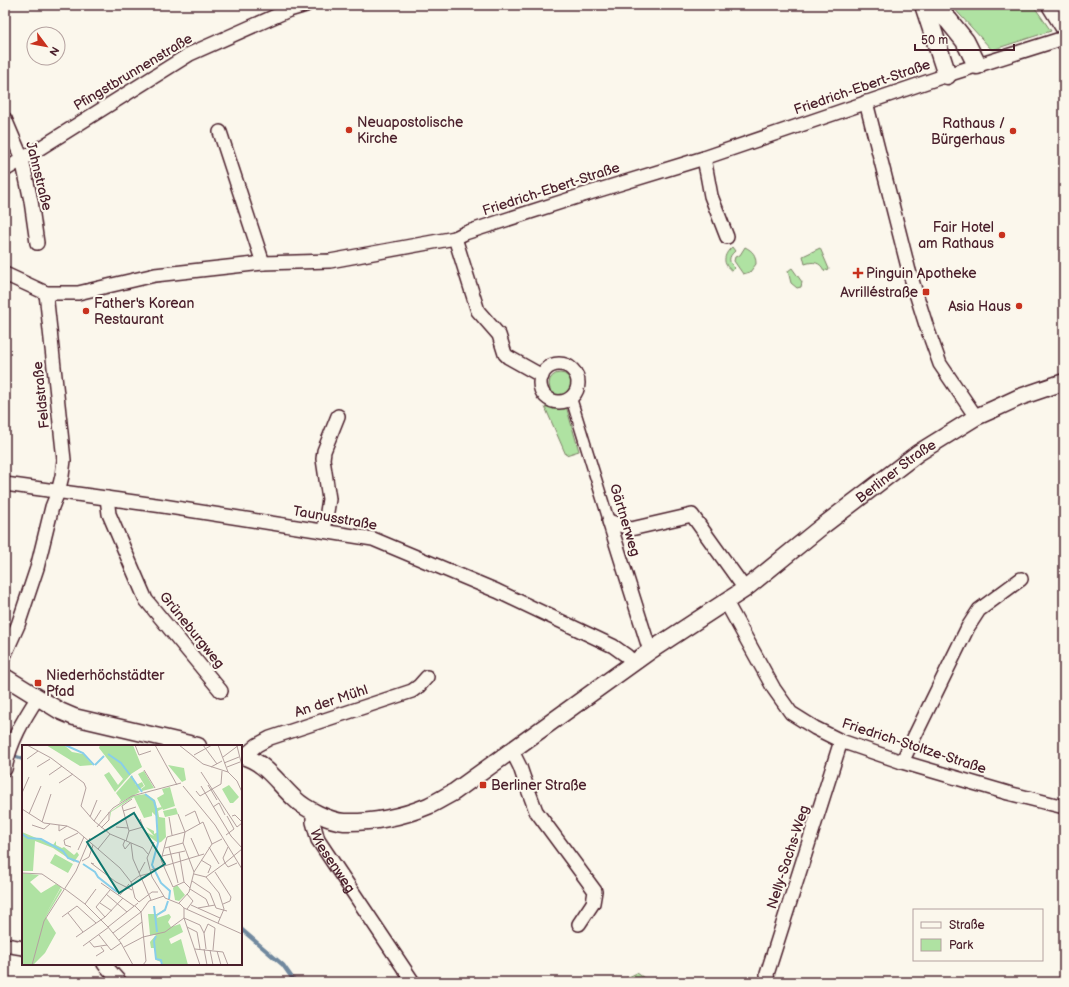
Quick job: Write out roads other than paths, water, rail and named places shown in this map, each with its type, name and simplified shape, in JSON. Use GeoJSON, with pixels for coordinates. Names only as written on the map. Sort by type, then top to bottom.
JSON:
{"type":"FeatureCollection","features":[{"type":"Feature","properties":{"kind":"main road"},"geometry":{"type":"LineString","coordinates":[[924,5],[947,75]]}},
{"type":"Feature","properties":{"kind":"main road"},"geometry":{"type":"LineString","coordinates":[[932,5],[949,21],[965,41],[977,65]]}},
{"type":"Feature","properties":{"kind":"main road"},"geometry":{"type":"LineString","coordinates":[[1051,5],[1064,26]]}},
{"type":"Feature","properties":{"kind":"street","name":"Pfingstbrunnenstraße"},"geometry":{"type":"LineString","coordinates":[[5,170],[190,54],[289,10],[306,5]]}},
{"type":"Feature","properties":{"kind":"street","name":"Friedrich-Ebert-Straße"},"geometry":{"type":"LineString","coordinates":[[5,274],[46,293],[78,293],[155,275],[263,263],[330,261],[455,238],[465,233],[583,195],[704,158],[977,65],[1059,40]]}},
{"type":"Feature","properties":{"kind":"street"},"geometry":{"type":"LineString","coordinates":[[866,102],[908,270],[926,325],[940,364],[976,417]]}},
{"type":"Feature","properties":{"kind":"street","name":"Jahnstraße"},"geometry":{"type":"LineString","coordinates":[[5,119],[22,159],[31,201],[37,243]]}},
{"type":"Feature","properties":{"kind":"street"},"geometry":{"type":"LineString","coordinates":[[220,132],[263,263]]}},
{"type":"Feature","properties":{"kind":"street"},"geometry":{"type":"LineString","coordinates":[[704,158],[711,196],[727,237]]}},
{"type":"Feature","properties":{"kind":"street"},"geometry":{"type":"LineString","coordinates":[[455,238],[478,311],[499,335],[505,354],[542,376]]}},
{"type":"Feature","properties":{"kind":"street","name":"Feldstraße"},"geometry":{"type":"LineString","coordinates":[[5,654],[18,625],[37,568],[52,506],[58,492],[62,476],[64,460],[46,293]]}},
{"type":"Feature","properties":{"kind":"street"},"geometry":{"type":"LineString","coordinates":[[564,365],[573,371],[578,382],[575,393],[571,398],[562,402],[556,402],[546,397],[541,387],[544,371],[554,366],[564,365]]}},
{"type":"Feature","properties":{"kind":"street","name":"Berliner Straße"},"geometry":{"type":"LineString","coordinates":[[313,812],[342,822],[374,820],[410,813],[428,806],[454,792],[650,651],[745,589],[820,528],[918,454],[976,417],[1020,397],[1064,382]]}},
{"type":"Feature","properties":{"kind":"street","name":"Gärtnerweg"},"geometry":{"type":"LineString","coordinates":[[571,398],[650,651]]}},
{"type":"Feature","properties":{"kind":"street"},"geometry":{"type":"LineString","coordinates":[[324,531],[329,499],[323,459],[324,451],[338,416]]}},
{"type":"Feature","properties":{"kind":"street","name":"Taunusstraße"},"geometry":{"type":"LineString","coordinates":[[5,484],[107,498],[373,539],[497,591],[613,646],[628,656],[633,664]]}},
{"type":"Feature","properties":{"kind":"street","name":"Grüneburgweg"},"geometry":{"type":"LineString","coordinates":[[107,498],[109,514],[146,600],[221,691]]}},
{"type":"Feature","properties":{"kind":"street"},"geometry":{"type":"LineString","coordinates":[[609,521],[631,529],[692,515],[745,589]]}},
{"type":"Feature","properties":{"kind":"street"},"geometry":{"type":"LineString","coordinates":[[902,762],[968,627],[979,610],[1021,579]]}},
{"type":"Feature","properties":{"kind":"street","name":"Friedrich-Stoltze-Straße"},"geometry":{"type":"LineString","coordinates":[[726,602],[774,689],[791,713],[815,728],[841,741],[902,762],[1008,793],[1064,807]]}},
{"type":"Feature","properties":{"kind":"street"},"geometry":{"type":"LineString","coordinates":[[5,677],[60,711],[74,717],[194,745]]}},
{"type":"Feature","properties":{"kind":"street","name":"An der Mühl"},"geometry":{"type":"LineString","coordinates":[[243,756],[257,745],[270,738],[412,691],[427,677]]}},
{"type":"Feature","properties":{"kind":"street"},"geometry":{"type":"LineString","coordinates":[[5,767],[10,747],[38,696]]}},
{"type":"Feature","properties":{"kind":"street","name":"Nelly-Sachs-Weg"},"geometry":{"type":"LineString","coordinates":[[768,982],[768,974],[841,741]]}},
{"type":"Feature","properties":{"kind":"street"},"geometry":{"type":"LineString","coordinates":[[512,751],[520,767],[536,811],[595,891],[593,904],[579,924]]}},
{"type":"Feature","properties":{"kind":"street","name":"Wiesenweg"},"geometry":{"type":"LineString","coordinates":[[243,756],[266,769],[295,800],[313,812],[312,822],[318,840],[414,982]]}},
{"type":"Feature","properties":{"kind":"street"},"geometry":{"type":"LineString","coordinates":[[5,946],[22,948]]}},
{"type":"Feature","properties":{"kind":"street"},"geometry":{"type":"LineString","coordinates":[[105,965],[120,982]]}},
{"type":"Feature","properties":{"kind":"waterway"},"geometry":{"type":"LineString","coordinates":[[10,755],[22,759]]}},
{"type":"Feature","properties":{"kind":"waterway"},"geometry":{"type":"LineString","coordinates":[[242,930],[283,965],[295,982]]}},
{"type":"Feature","properties":{"kind":"place","name":"Neuapostolische Kirche"},"geometry":{"type":"Point","coordinates":[349,130]}},
{"type":"Feature","properties":{"kind":"place","name":"Rathaus / Bürgerhaus"},"geometry":{"type":"Point","coordinates":[1013,131]}},
{"type":"Feature","properties":{"kind":"place","name":"Fair Hotel am Rathaus"},"geometry":{"type":"Point","coordinates":[1002,235]}},
{"type":"Feature","properties":{"kind":"place","name":"Pinguin Apotheke"},"geometry":{"type":"Point","coordinates":[858,273]}},
{"type":"Feature","properties":{"kind":"place","name":"Avrilléstraße"},"geometry":{"type":"Point","coordinates":[926,292]}},
{"type":"Feature","properties":{"kind":"place","name":"Asia Haus"},"geometry":{"type":"Point","coordinates":[1019,306]}},
{"type":"Feature","properties":{"kind":"place","name":"Father's Korean Restaurant"},"geometry":{"type":"Point","coordinates":[86,311]}},
{"type":"Feature","properties":{"kind":"place","name":"Niederhöchstädter Pfad"},"geometry":{"type":"Point","coordinates":[38,683]}},
{"type":"Feature","properties":{"kind":"place","name":"Berliner Straße"},"geometry":{"type":"Point","coordinates":[483,785]}}]}
